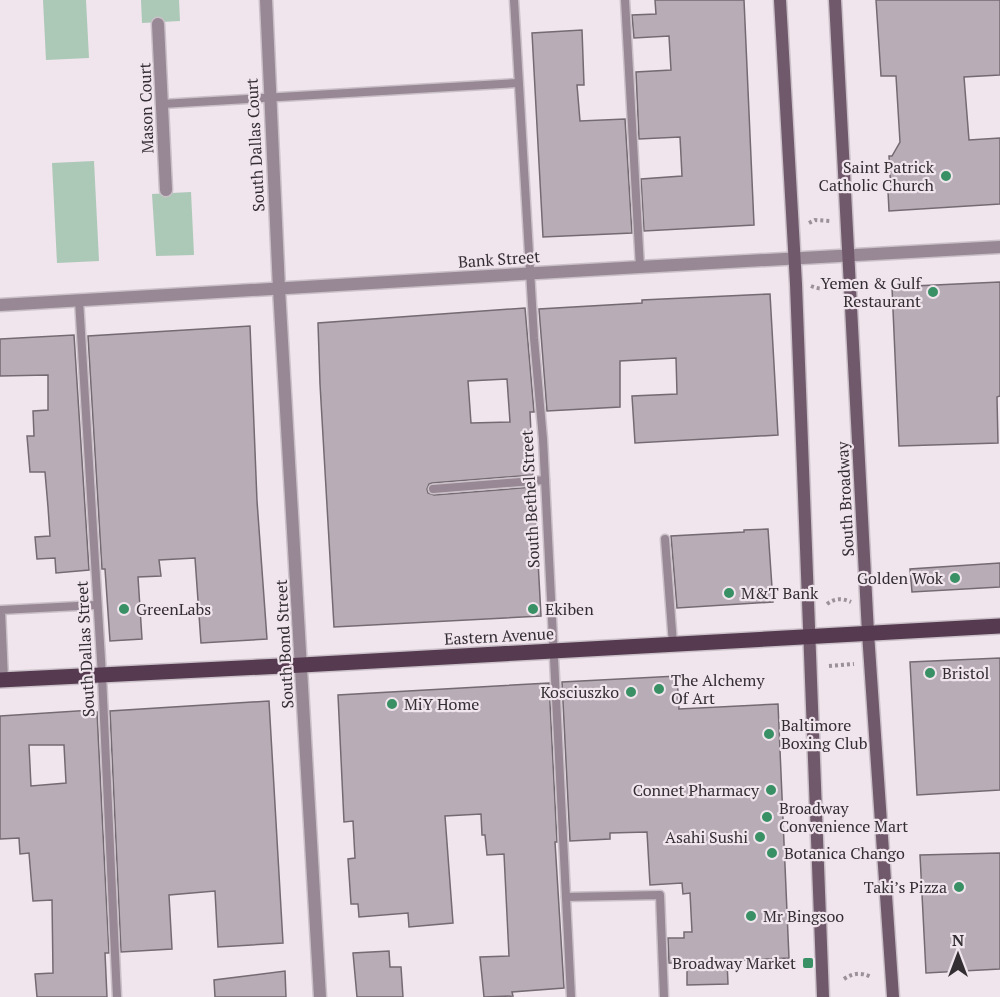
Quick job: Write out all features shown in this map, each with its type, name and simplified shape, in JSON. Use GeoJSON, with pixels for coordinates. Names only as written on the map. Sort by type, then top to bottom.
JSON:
{"type":"FeatureCollection","features":[{"type":"Feature","properties":{"kind":"main road"},"geometry":{"type":"LineString","coordinates":[[780,0],[795,258],[823,997]]}},
{"type":"Feature","properties":{"kind":"main road","name":"South Broadway"},"geometry":{"type":"LineString","coordinates":[[835,0],[868,633],[893,997]]}},
{"type":"Feature","properties":{"kind":"main road","name":"Eastern Avenue"},"geometry":{"type":"LineString","coordinates":[[2,680],[1000,626]]}},
{"type":"Feature","properties":{"kind":"street","name":"South Dallas Court"},"geometry":{"type":"LineString","coordinates":[[266,0],[279,288]]}},
{"type":"Feature","properties":{"kind":"street","name":"Mason Court"},"geometry":{"type":"LineString","coordinates":[[158,24],[166,190]]}},
{"type":"Feature","properties":{"kind":"street","name":"Bank Street"},"geometry":{"type":"LineString","coordinates":[[0,305],[1000,248]]}},
{"type":"Feature","properties":{"kind":"street","name":"South Bond Street"},"geometry":{"type":"LineString","coordinates":[[279,288],[320,997]]}},
{"type":"Feature","properties":{"kind":"lane","name":"South Bethel Street"},"geometry":{"type":"LineString","coordinates":[[514,0],[545,480],[571,997]]}},
{"type":"Feature","properties":{"kind":"lane"},"geometry":{"type":"LineString","coordinates":[[625,0],[640,267]]}},
{"type":"Feature","properties":{"kind":"lane"},"geometry":{"type":"LineString","coordinates":[[162,104],[518,83]]}},
{"type":"Feature","properties":{"kind":"lane","name":"South Dallas Street"},"geometry":{"type":"LineString","coordinates":[[79,300],[102,676],[117,997]]}},
{"type":"Feature","properties":{"kind":"lane"},"geometry":{"type":"LineString","coordinates":[[433,489],[545,480]]}},
{"type":"Feature","properties":{"kind":"lane"},"geometry":{"type":"LineString","coordinates":[[665,539],[673,644]]}},
{"type":"Feature","properties":{"kind":"lane"},"geometry":{"type":"LineString","coordinates":[[2,680],[1,610],[97,605]]}},
{"type":"Feature","properties":{"kind":"lane"},"geometry":{"type":"LineString","coordinates":[[566,897],[660,894],[664,997]]}},
{"type":"Feature","properties":{"kind":"path"},"geometry":{"type":"LineString","coordinates":[[808,224],[815,220],[833,221]]}},
{"type":"Feature","properties":{"kind":"path"},"geometry":{"type":"LineString","coordinates":[[811,286],[829,288],[834,285]]}},
{"type":"Feature","properties":{"kind":"path"},"geometry":{"type":"LineString","coordinates":[[827,604],[833,599],[845,599],[851,602]]}},
{"type":"Feature","properties":{"kind":"path"},"geometry":{"type":"LineString","coordinates":[[828,666],[855,664]]}},
{"type":"Feature","properties":{"kind":"path"},"geometry":{"type":"LineString","coordinates":[[844,979],[851,974],[863,973],[871,977]]}},
{"type":"Feature","properties":{"kind":"green space"},"geometry":{"type":"Polygon","coordinates":[[[43,0],[86,0],[89,58],[46,60],[43,0]]]}},
{"type":"Feature","properties":{"kind":"green space"},"geometry":{"type":"Polygon","coordinates":[[[141,0],[179,0],[180,21],[142,23],[141,0]]]}},
{"type":"Feature","properties":{"kind":"green space"},"geometry":{"type":"Polygon","coordinates":[[[94,161],[99,261],[57,263],[52,163],[94,161]]]}},
{"type":"Feature","properties":{"kind":"green space"},"geometry":{"type":"Polygon","coordinates":[[[191,192],[194,255],[156,256],[152,194],[191,192]]]}},
{"type":"Feature","properties":{"kind":"building"},"geometry":{"type":"Polygon","coordinates":[[[655,0],[744,0],[754,225],[644,231],[641,179],[682,176],[680,137],[639,139],[636,72],[671,70],[669,36],[634,38],[632,15],[656,14],[655,0]]]}},
{"type":"Feature","properties":{"kind":"building"},"geometry":{"type":"Polygon","coordinates":[[[876,0],[1000,0],[1000,75],[964,77],[969,140],[1000,138],[1000,204],[889,211],[888,191],[891,191],[889,156],[892,156],[900,142],[896,76],[881,76],[876,0]]]}},
{"type":"Feature","properties":{"kind":"building"},"geometry":{"type":"Polygon","coordinates":[[[582,30],[584,85],[577,85],[580,121],[625,119],[632,233],[543,237],[532,33],[582,30]]]}},
{"type":"Feature","properties":{"kind":"building"},"geometry":{"type":"Polygon","coordinates":[[[1000,282],[998,443],[899,446],[892,287],[1000,282]]]}},
{"type":"Feature","properties":{"kind":"building"},"geometry":{"type":"Polygon","coordinates":[[[770,294],[778,435],[635,443],[632,396],[677,394],[676,358],[620,361],[620,407],[547,411],[539,309],[642,303],[642,300],[770,294]]]}},
{"type":"Feature","properties":{"kind":"building"},"geometry":{"type":"Polygon","coordinates":[[[525,308],[534,412],[530,412],[533,475],[432,483],[427,489],[428,493],[434,495],[534,487],[541,616],[334,627],[318,323],[525,308]],[[507,379],[468,381],[471,423],[510,422],[507,379]]]}},
{"type":"Feature","properties":{"kind":"building"},"geometry":{"type":"Polygon","coordinates":[[[250,326],[257,501],[267,639],[201,643],[195,558],[159,560],[161,576],[138,577],[142,639],[110,641],[105,569],[102,569],[88,336],[250,326]]]}},
{"type":"Feature","properties":{"kind":"building"},"geometry":{"type":"Polygon","coordinates":[[[74,335],[89,570],[56,573],[55,558],[37,559],[35,537],[50,536],[48,507],[45,472],[30,472],[27,436],[34,436],[33,411],[48,410],[48,375],[0,376],[0,339],[74,335]]]}},
{"type":"Feature","properties":{"kind":"building"},"geometry":{"type":"Polygon","coordinates":[[[768,529],[773,602],[677,608],[671,536],[768,529]]]}},
{"type":"Feature","properties":{"kind":"building","name":"Golden Wok"},"geometry":{"type":"Polygon","coordinates":[[[1000,563],[1000,587],[912,592],[910,569],[1000,563]]]}},
{"type":"Feature","properties":{"kind":"building"},"geometry":{"type":"Polygon","coordinates":[[[1000,658],[1000,790],[917,795],[910,662],[1000,658]]]}},
{"type":"Feature","properties":{"kind":"building"},"geometry":{"type":"Polygon","coordinates":[[[677,676],[679,709],[778,704],[789,958],[727,961],[728,984],[687,985],[687,963],[669,963],[668,938],[684,938],[684,932],[692,932],[690,893],[683,894],[682,883],[650,885],[647,832],[610,833],[610,839],[570,841],[562,682],[677,676]]]}},
{"type":"Feature","properties":{"kind":"building"},"geometry":{"type":"Polygon","coordinates":[[[549,683],[557,842],[555,842],[564,988],[512,992],[513,996],[484,997],[480,957],[509,956],[504,854],[487,855],[485,835],[482,835],[481,814],[445,816],[453,923],[409,927],[408,913],[359,917],[358,904],[351,904],[348,859],[355,858],[353,821],[344,822],[338,695],[549,683]]]}},
{"type":"Feature","properties":{"kind":"building"},"geometry":{"type":"Polygon","coordinates":[[[269,701],[283,943],[218,947],[215,891],[169,895],[172,949],[121,952],[110,711],[269,701]]]}},
{"type":"Feature","properties":{"kind":"building"},"geometry":{"type":"Polygon","coordinates":[[[92,710],[92,712],[97,712],[109,953],[105,953],[107,997],[37,997],[35,974],[53,973],[52,900],[33,901],[29,853],[20,854],[19,838],[0,839],[0,716],[92,710]],[[29,745],[31,786],[66,783],[64,745],[29,745]]]}},
{"type":"Feature","properties":{"kind":"building"},"geometry":{"type":"Polygon","coordinates":[[[1000,853],[1000,969],[926,973],[920,855],[1000,853]]]}},
{"type":"Feature","properties":{"kind":"building"},"geometry":{"type":"Polygon","coordinates":[[[389,951],[390,967],[401,967],[403,997],[357,997],[353,953],[389,951]]]}},
{"type":"Feature","properties":{"kind":"building"},"geometry":{"type":"Polygon","coordinates":[[[285,971],[286,997],[215,997],[214,980],[285,971]]]}},
{"type":"Feature","properties":{"kind":"place","name":"Saint Patrick Catholic Church"},"geometry":{"type":"Point","coordinates":[946,176]}},
{"type":"Feature","properties":{"kind":"place","name":"Yemen & Gulf Restaurant"},"geometry":{"type":"Point","coordinates":[933,292]}},
{"type":"Feature","properties":{"kind":"place","name":"Golden Wok"},"geometry":{"type":"Point","coordinates":[955,578]}},
{"type":"Feature","properties":{"kind":"place","name":"M&T Bank"},"geometry":{"type":"Point","coordinates":[729,593]}},
{"type":"Feature","properties":{"kind":"place","name":"GreenLabs"},"geometry":{"type":"Point","coordinates":[124,609]}},
{"type":"Feature","properties":{"kind":"place","name":"Ekiben"},"geometry":{"type":"Point","coordinates":[533,609]}},
{"type":"Feature","properties":{"kind":"place","name":"Bristol"},"geometry":{"type":"Point","coordinates":[930,673]}},
{"type":"Feature","properties":{"kind":"place","name":"The Alchemy Of Art"},"geometry":{"type":"Point","coordinates":[659,689]}},
{"type":"Feature","properties":{"kind":"place","name":"Kosciuszko"},"geometry":{"type":"Point","coordinates":[631,692]}},
{"type":"Feature","properties":{"kind":"place","name":"MiY Home"},"geometry":{"type":"Point","coordinates":[392,704]}},
{"type":"Feature","properties":{"kind":"place","name":"Baltimore Boxing Club"},"geometry":{"type":"Point","coordinates":[769,734]}},
{"type":"Feature","properties":{"kind":"place","name":"Connet Pharmacy"},"geometry":{"type":"Point","coordinates":[771,790]}},
{"type":"Feature","properties":{"kind":"place","name":"Broadway Convenience Mart"},"geometry":{"type":"Point","coordinates":[767,817]}},
{"type":"Feature","properties":{"kind":"place","name":"Asahi Sushi"},"geometry":{"type":"Point","coordinates":[760,837]}},
{"type":"Feature","properties":{"kind":"place","name":"Botanica Chango"},"geometry":{"type":"Point","coordinates":[772,853]}},
{"type":"Feature","properties":{"kind":"place","name":"Taki’s Pizza"},"geometry":{"type":"Point","coordinates":[959,887]}},
{"type":"Feature","properties":{"kind":"place","name":"Mr Bingsoo"},"geometry":{"type":"Point","coordinates":[751,916]}},
{"type":"Feature","properties":{"kind":"place","name":"Broadway Market"},"geometry":{"type":"Point","coordinates":[808,963]}}]}
